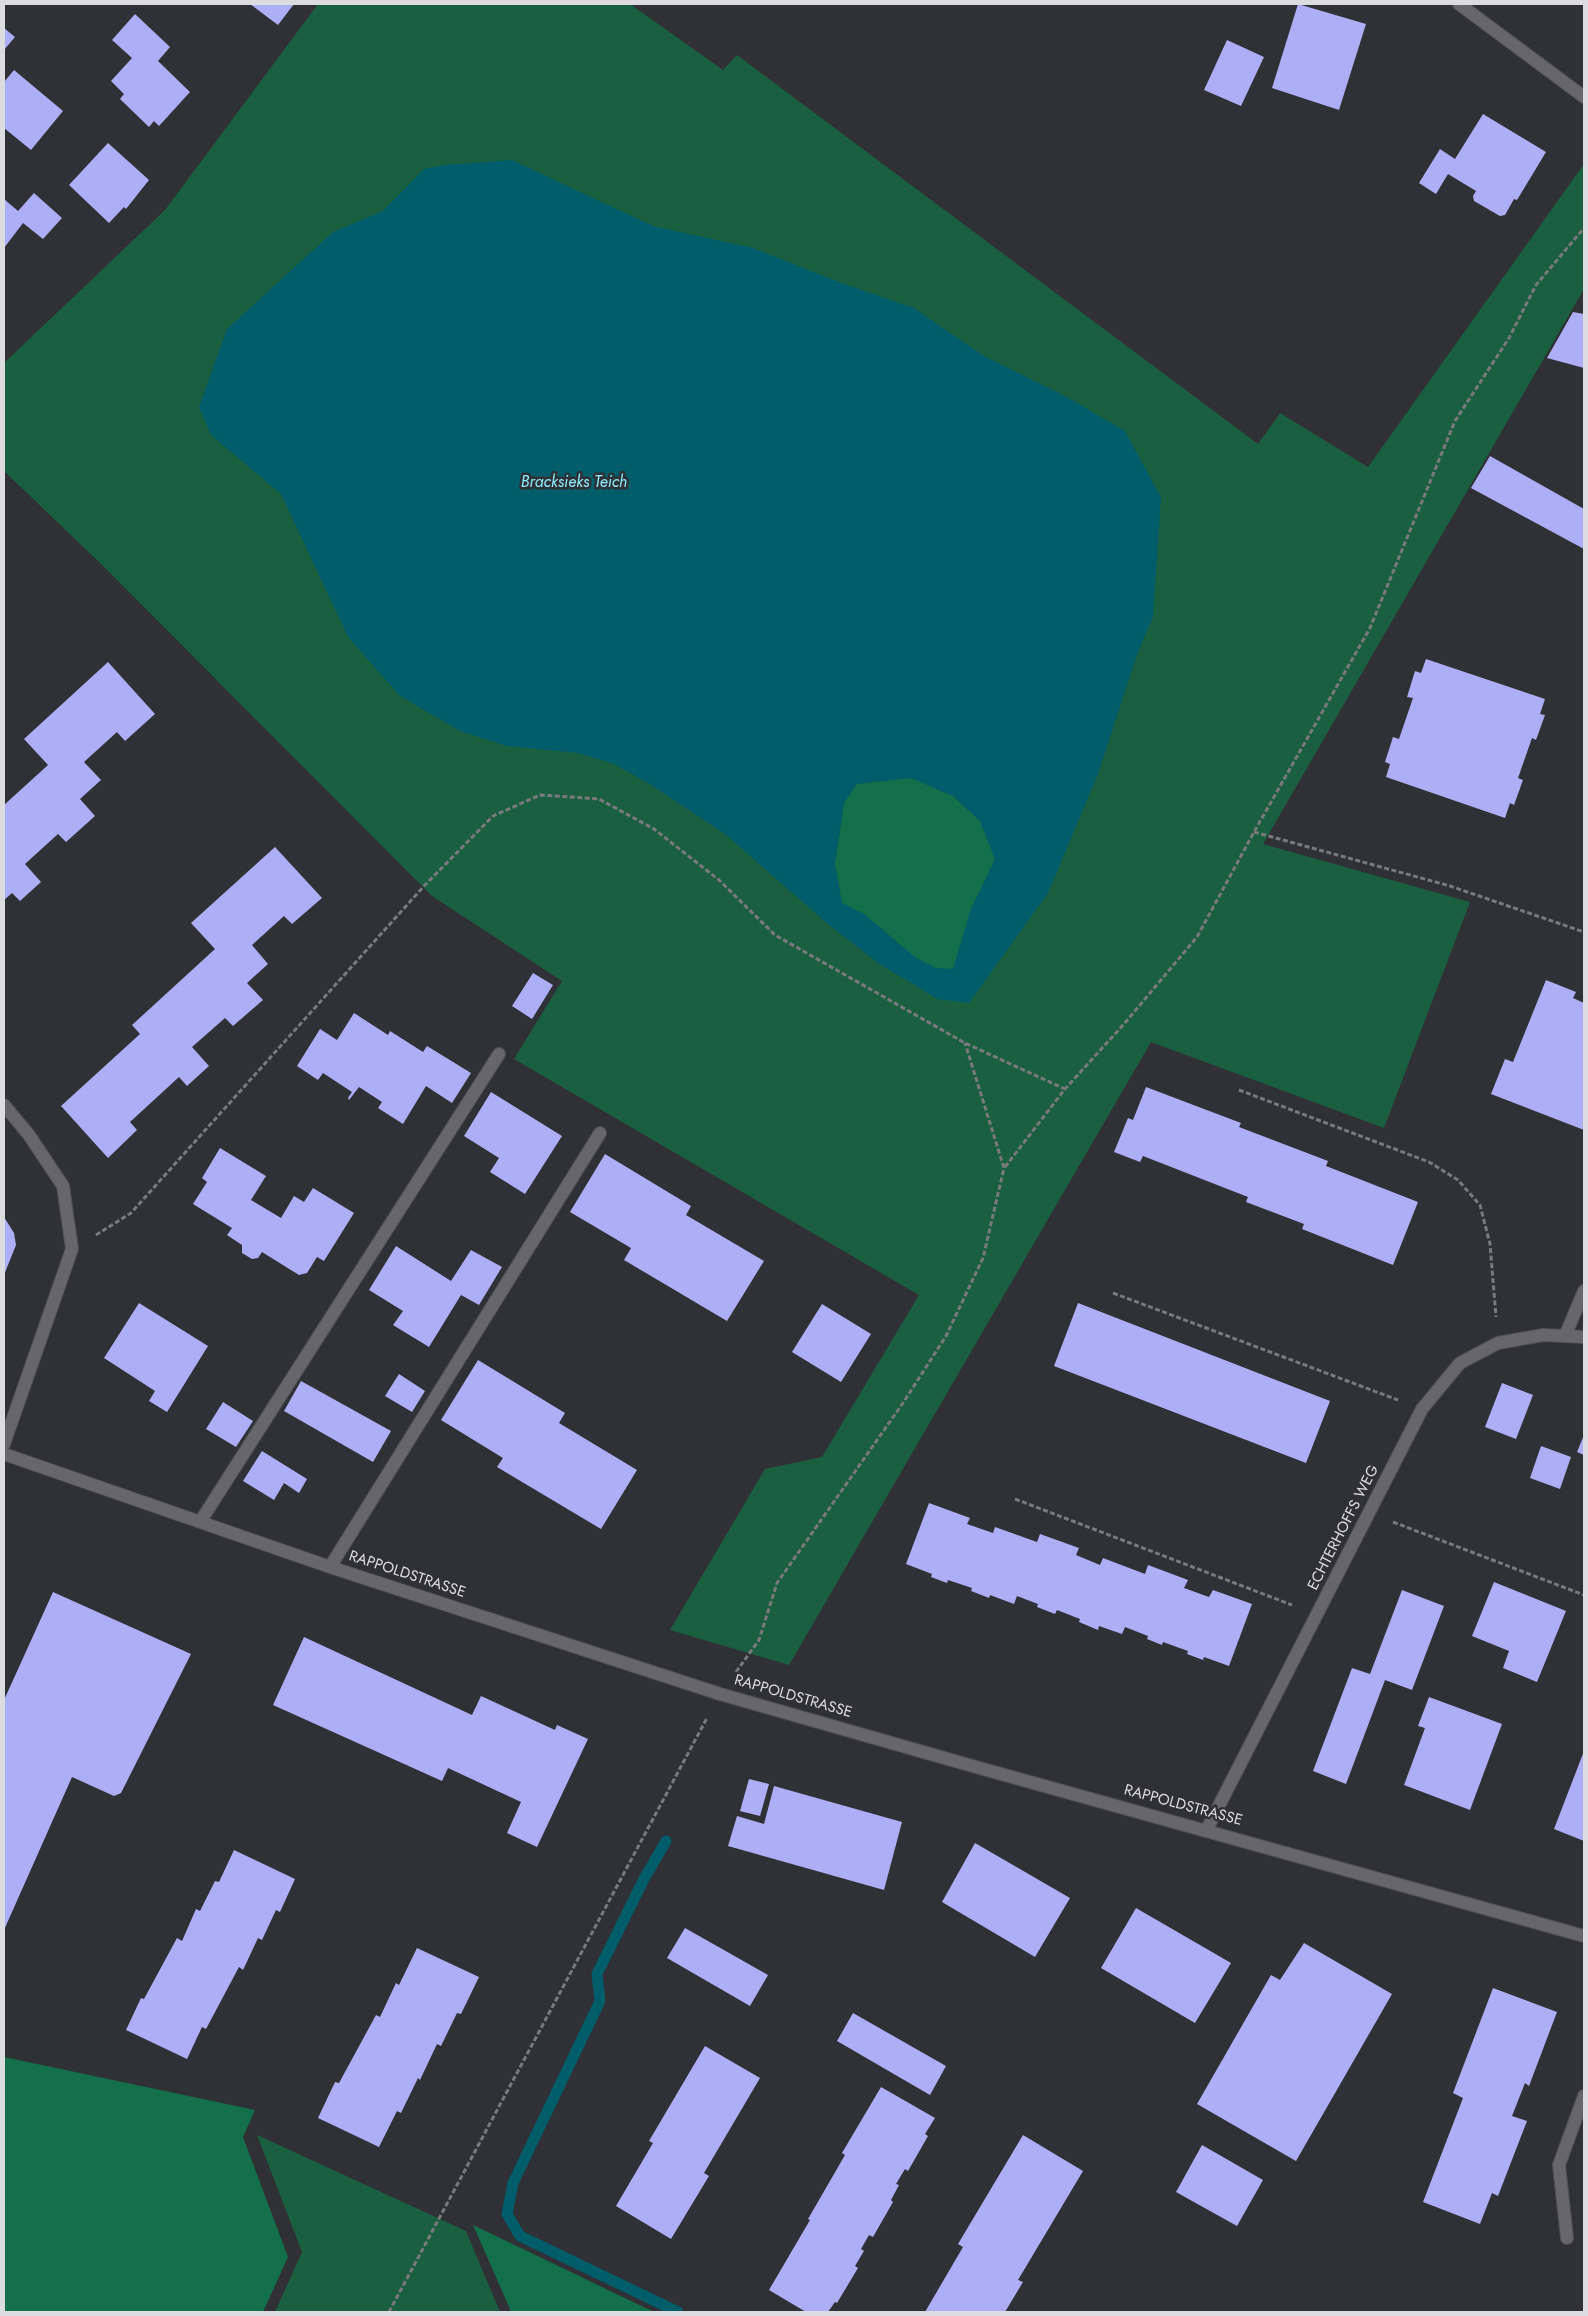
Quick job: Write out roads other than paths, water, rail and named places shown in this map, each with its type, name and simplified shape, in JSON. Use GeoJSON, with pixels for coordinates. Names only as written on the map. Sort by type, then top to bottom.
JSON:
{"type":"FeatureCollection","features":[{"type":"Feature","properties":{"kind":"street"},"geometry":{"type":"LineString","coordinates":[[1459,4],[1584,97]]}},
{"type":"Feature","properties":{"kind":"street"},"geometry":{"type":"LineString","coordinates":[[200,1522],[498,1054]]}},
{"type":"Feature","properties":{"kind":"street"},"geometry":{"type":"LineString","coordinates":[[4,1105],[29,1135],[63,1186],[72,1249],[4,1444]]}},
{"type":"Feature","properties":{"kind":"street"},"geometry":{"type":"LineString","coordinates":[[330,1567],[600,1133]]}},
{"type":"Feature","properties":{"kind":"street"},"geometry":{"type":"LineString","coordinates":[[1565,1336],[1584,1291]]}},
{"type":"Feature","properties":{"kind":"street","name":"ECHTERHOFFS WEG"},"geometry":{"type":"LineString","coordinates":[[1207,1829],[1422,1409],[1460,1363],[1498,1343],[1543,1335],[1584,1337]]}},
{"type":"Feature","properties":{"kind":"street","name":"RAPPOLDSTRASSE"},"geometry":{"type":"LineString","coordinates":[[4,1454],[330,1567],[720,1694],[1584,1936]]}},
{"type":"Feature","properties":{"kind":"street"},"geometry":{"type":"LineString","coordinates":[[1567,2238],[1560,2164],[1584,2096]]}},
{"type":"Feature","properties":{"kind":"water","name":"Bracksieks Teich"},"geometry":{"type":"Polygon","coordinates":[[[512,160],[653,226],[753,248],[836,281],[914,308],[984,356],[1067,397],[1125,431],[1161,497],[1153,617],[1138,652],[1098,774],[1048,893],[969,1003],[937,999],[878,963],[829,925],[725,834],[651,785],[614,764],[578,753],[507,746],[460,731],[400,696],[348,637],[281,494],[211,435],[199,407],[227,329],[333,232],[383,211],[424,169],[444,165],[512,160]],[[911,778],[857,784],[844,803],[835,864],[842,903],[864,914],[916,958],[936,968],[953,969],[971,909],[995,859],[980,821],[953,796],[911,778]]]}},
{"type":"Feature","properties":{"kind":"waterway"},"geometry":{"type":"LineString","coordinates":[[666,1841],[644,1879],[597,1974],[600,2001],[513,2183],[507,2214],[520,2236],[678,2312]]}}]}
